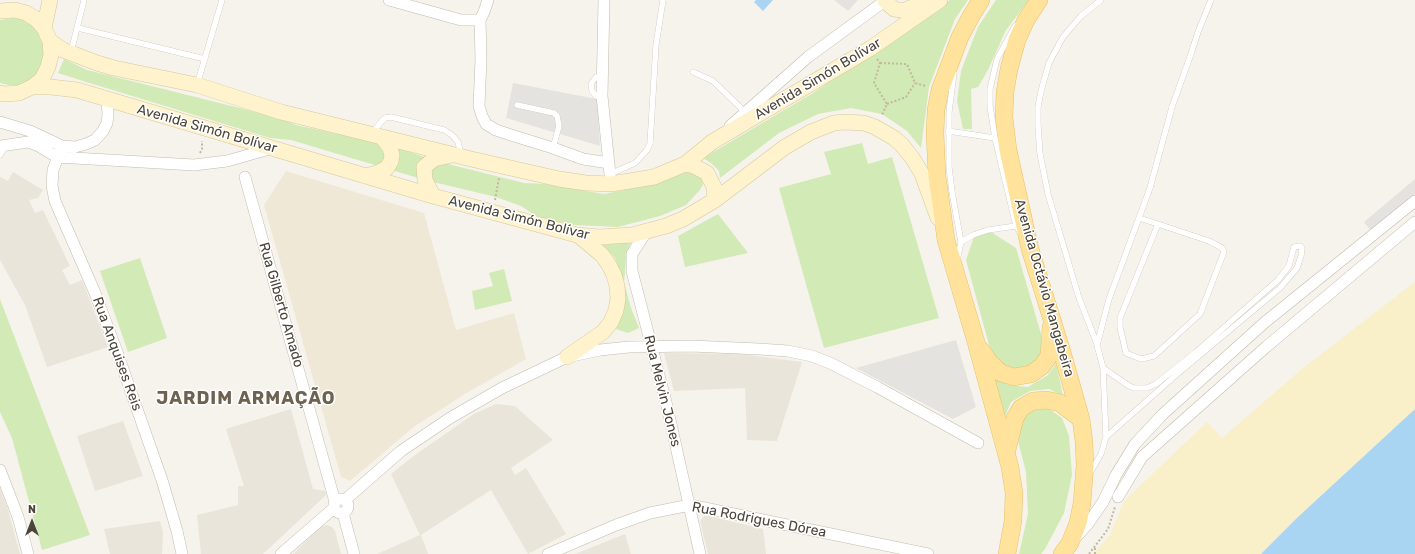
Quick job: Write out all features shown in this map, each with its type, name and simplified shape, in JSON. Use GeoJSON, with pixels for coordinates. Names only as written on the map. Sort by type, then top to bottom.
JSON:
{"type":"FeatureCollection","features":[{"type":"Feature","properties":{"kind":"main road"},"geometry":{"type":"LineString","coordinates":[[981,0],[960,37],[940,90],[936,110],[935,133],[937,176],[953,241],[955,269],[1006,452],[1014,493],[1013,521],[1007,554]]}},
{"type":"Feature","properties":{"kind":"main road","name":"Avenida Octávio Mangabeira"},"geometry":{"type":"LineString","coordinates":[[1039,0],[1026,20],[1017,40],[1009,69],[1005,92],[1004,117],[1008,150],[1030,249],[1081,419],[1084,442],[1084,484],[1082,503],[1078,524],[1066,549]]}},
{"type":"Feature","properties":{"kind":"main road"},"geometry":{"type":"LineString","coordinates":[[976,342],[990,363],[1001,373],[1014,377],[1031,374],[1042,366],[1049,356],[1051,317]]}},
{"type":"Feature","properties":{"kind":"main road"},"geometry":{"type":"LineString","coordinates":[[1006,452],[1015,418],[1021,408],[1033,401],[1047,400],[1060,403],[1081,419]]}},
{"type":"Feature","properties":{"kind":"street"},"geometry":{"type":"LineString","coordinates":[[0,10],[7,0]]}},
{"type":"Feature","properties":{"kind":"street"},"geometry":{"type":"LineString","coordinates":[[0,93],[18,94],[32,88],[42,79],[48,68],[52,55],[47,35],[50,0]]}},
{"type":"Feature","properties":{"kind":"street"},"geometry":{"type":"LineString","coordinates":[[389,0],[461,20],[480,20]]}},
{"type":"Feature","properties":{"kind":"street"},"geometry":{"type":"LineString","coordinates":[[488,0],[480,20],[481,60],[479,106],[486,124],[496,130],[583,159],[610,174]]}},
{"type":"Feature","properties":{"kind":"street"},"geometry":{"type":"LineString","coordinates":[[604,0],[602,97],[610,174]]}},
{"type":"Feature","properties":{"kind":"street"},"geometry":{"type":"LineString","coordinates":[[712,142],[808,57],[886,0],[894,9],[906,10],[931,0]]}},
{"type":"Feature","properties":{"kind":"street","name":"Avenida Simón Bolívar"},"geometry":{"type":"LineString","coordinates":[[0,10],[15,10],[26,13],[36,19],[47,35],[63,50],[97,63],[114,68],[197,85],[281,112],[458,156],[559,179],[586,183],[610,174],[654,177],[685,164],[712,142],[871,48],[940,0]]}},
{"type":"Feature","properties":{"kind":"street","name":"Avenida Simón Bolívar"},"geometry":{"type":"LineString","coordinates":[[32,88],[63,88],[77,90],[433,196],[577,235],[616,237],[646,232],[683,219],[699,211],[785,147],[811,132],[834,123],[864,123],[875,126],[894,138],[902,145],[913,159],[953,241]]}},
{"type":"Feature","properties":{"kind":"street"},"geometry":{"type":"LineString","coordinates":[[0,122],[30,131],[62,146],[86,144],[95,140],[107,123],[108,115],[106,99]]}},
{"type":"Feature","properties":{"kind":"street"},"geometry":{"type":"LineString","coordinates":[[365,176],[377,173],[387,168],[391,161],[392,155],[390,148],[377,135]]}},
{"type":"Feature","properties":{"kind":"street"},"geometry":{"type":"LineString","coordinates":[[3,146],[28,142],[37,145],[57,157],[194,165],[227,162],[274,148]]}},
{"type":"Feature","properties":{"kind":"street","name":"Rua Anquises Reis"},"geometry":{"type":"LineString","coordinates":[[62,146],[53,170],[52,186],[55,201],[92,286],[116,349],[162,480],[182,554]]}},
{"type":"Feature","properties":{"kind":"street"},"geometry":{"type":"LineString","coordinates":[[433,196],[425,180],[424,167],[434,159],[458,156]]}},
{"type":"Feature","properties":{"kind":"street"},"geometry":{"type":"LineString","coordinates":[[685,164],[694,166],[707,173],[714,187],[715,200]]}},
{"type":"Feature","properties":{"kind":"street","name":"Rua Gilberto Amado"},"geometry":{"type":"LineString","coordinates":[[245,177],[354,554]]}},
{"type":"Feature","properties":{"kind":"street"},"geometry":{"type":"LineString","coordinates":[[1066,549],[1087,525],[1103,502],[1116,475],[1135,444],[1163,414],[1264,323],[1415,201]]}},
{"type":"Feature","properties":{"kind":"street"},"geometry":{"type":"LineString","coordinates":[[1118,497],[1142,457],[1266,347],[1415,222]]}},
{"type":"Feature","properties":{"kind":"street","name":"Rua Melvin Jones"},"geometry":{"type":"LineString","coordinates":[[646,232],[632,254],[631,264],[666,402],[700,554]]}},
{"type":"Feature","properties":{"kind":"street"},"geometry":{"type":"LineString","coordinates":[[281,554],[339,506],[401,451],[450,418],[502,388],[567,357],[603,332],[611,322],[616,310],[618,299],[617,286],[614,275],[605,260],[594,247],[577,235]]}},
{"type":"Feature","properties":{"kind":"street"},"geometry":{"type":"LineString","coordinates":[[567,357],[600,350],[651,346],[759,349],[788,351],[812,356],[830,363],[877,387],[978,443]]}},
{"type":"Feature","properties":{"kind":"street"},"geometry":{"type":"LineString","coordinates":[[0,470],[18,517],[28,554]]}},
{"type":"Feature","properties":{"kind":"street","name":"Rua Rodrigues Dórea"},"geometry":{"type":"LineString","coordinates":[[548,554],[587,536],[643,515],[690,505],[928,554]]}},
{"type":"Feature","properties":{"kind":"lane"},"geometry":{"type":"LineString","coordinates":[[71,53],[84,0]]}},
{"type":"Feature","properties":{"kind":"lane"},"geometry":{"type":"LineString","coordinates":[[197,85],[222,0]]}},
{"type":"Feature","properties":{"kind":"lane"},"geometry":{"type":"LineString","coordinates":[[610,174],[635,163],[647,150],[650,144],[656,45],[663,0]]}},
{"type":"Feature","properties":{"kind":"lane"},"geometry":{"type":"LineString","coordinates":[[1030,249],[1016,226],[995,138],[990,106],[990,89],[997,59],[1016,24],[1025,12],[1039,0]]}},
{"type":"Feature","properties":{"kind":"lane"},"geometry":{"type":"LineString","coordinates":[[1084,484],[1099,459],[1106,437],[1103,368],[1097,345],[1079,298],[1048,194],[1040,154],[1038,113],[1041,91],[1049,63],[1063,37],[1081,16],[1101,0]]}},
{"type":"Feature","properties":{"kind":"lane"},"geometry":{"type":"LineString","coordinates":[[1097,345],[1109,299],[1150,188],[1179,85],[1211,0]]}},
{"type":"Feature","properties":{"kind":"lane"},"geometry":{"type":"LineString","coordinates":[[78,28],[205,58]]}},
{"type":"Feature","properties":{"kind":"lane"},"geometry":{"type":"LineString","coordinates":[[960,37],[950,95],[948,131],[949,167],[952,192],[953,241],[988,230],[1016,226]]}},
{"type":"Feature","properties":{"kind":"lane"},"geometry":{"type":"LineString","coordinates":[[693,72],[712,81],[745,112]]}},
{"type":"Feature","properties":{"kind":"lane"},"geometry":{"type":"LineString","coordinates":[[517,105],[554,113],[557,116],[559,126],[553,148]]}},
{"type":"Feature","properties":{"kind":"lane"},"geometry":{"type":"LineString","coordinates":[[377,135],[381,122],[385,118],[399,118],[444,130],[452,135],[458,142],[458,156]]}},
{"type":"Feature","properties":{"kind":"lane"},"geometry":{"type":"LineString","coordinates":[[948,131],[995,138]]}},
{"type":"Feature","properties":{"kind":"lane"},"geometry":{"type":"LineString","coordinates":[[0,155],[3,146]]}},
{"type":"Feature","properties":{"kind":"lane"},"geometry":{"type":"LineString","coordinates":[[1139,218],[1158,224],[1209,241],[1222,248],[1224,252],[1200,314],[1154,356],[1141,359],[1126,353],[1122,339],[1120,318],[1158,224]]}},
{"type":"Feature","properties":{"kind":"lane"},"geometry":{"type":"LineString","coordinates":[[1103,368],[1134,388],[1147,388],[1156,384],[1196,352],[1278,280],[1289,266],[1294,247],[1300,246],[1302,248],[1297,268],[1280,288],[1176,375],[1106,437]]}},
{"type":"Feature","properties":{"kind":"path"},"geometry":{"type":"LineString","coordinates":[[871,48],[880,63],[874,83],[887,104]]}},
{"type":"Feature","properties":{"kind":"path"},"geometry":{"type":"LineString","coordinates":[[880,63],[907,64],[915,83]]}},
{"type":"Feature","properties":{"kind":"path"},"geometry":{"type":"LineString","coordinates":[[915,83],[940,90]]}},
{"type":"Feature","properties":{"kind":"path"},"geometry":{"type":"LineString","coordinates":[[875,126],[887,104],[906,97],[915,83]]}},
{"type":"Feature","properties":{"kind":"path"},"geometry":{"type":"LineString","coordinates":[[194,165],[202,149],[202,138],[195,124]]}},
{"type":"Feature","properties":{"kind":"path"},"geometry":{"type":"LineString","coordinates":[[493,212],[502,165]]}},
{"type":"Feature","properties":{"kind":"path"},"geometry":{"type":"LineString","coordinates":[[1089,554],[1108,529],[1118,497]]}},
{"type":"Feature","properties":{"kind":"path"},"geometry":{"type":"LineString","coordinates":[[1095,546],[1095,554]]}},
{"type":"Feature","properties":{"kind":"shaded area"},"geometry":{"type":"Polygon","coordinates":[[[834,0],[858,0],[848,11],[834,0]]]}},
{"type":"Feature","properties":{"kind":"shaded area"},"geometry":{"type":"Polygon","coordinates":[[[513,83],[597,99],[600,146],[506,118],[513,83]]]}},
{"type":"Feature","properties":{"kind":"shaded area"},"geometry":{"type":"Polygon","coordinates":[[[286,171],[424,213],[456,330],[514,313],[526,359],[465,394],[415,426],[350,481],[341,477],[264,205],[286,171]]]}},
{"type":"Feature","properties":{"kind":"shaded area"},"geometry":{"type":"Polygon","coordinates":[[[13,172],[43,190],[38,198],[29,200],[35,213],[43,210],[70,266],[62,270],[70,285],[82,280],[108,347],[47,367],[25,305],[0,260],[0,177],[8,181],[13,172]]]}},
{"type":"Feature","properties":{"kind":"shaded area"},"geometry":{"type":"Polygon","coordinates":[[[1415,179],[1415,194],[1371,231],[1364,222],[1415,179]]]}},
{"type":"Feature","properties":{"kind":"shaded area"},"geometry":{"type":"Polygon","coordinates":[[[956,340],[976,407],[953,419],[856,368],[956,340]]]}},
{"type":"Feature","properties":{"kind":"shaded area"},"geometry":{"type":"Polygon","coordinates":[[[664,353],[740,354],[802,362],[777,441],[747,440],[745,388],[674,391],[664,353]]]}},
{"type":"Feature","properties":{"kind":"shaded area"},"geometry":{"type":"Polygon","coordinates":[[[496,404],[515,406],[553,440],[511,468],[515,475],[526,468],[566,534],[528,554],[491,490],[421,535],[428,554],[377,554],[420,535],[391,474],[415,455],[474,414],[496,404]]]}},
{"type":"Feature","properties":{"kind":"shaded area"},"geometry":{"type":"Polygon","coordinates":[[[291,409],[313,489],[325,491],[326,495],[263,554],[201,554],[197,515],[238,505],[238,486],[244,486],[226,429],[291,409]]]}},
{"type":"Feature","properties":{"kind":"shaded area"},"geometry":{"type":"Polygon","coordinates":[[[123,421],[143,476],[95,491],[77,436],[123,421]]]}},
{"type":"Feature","properties":{"kind":"shaded area"},"geometry":{"type":"Polygon","coordinates":[[[0,487],[8,510],[20,554],[0,554],[0,487]]]}},
{"type":"Feature","properties":{"kind":"shaded area"},"geometry":{"type":"Polygon","coordinates":[[[705,515],[763,529],[766,554],[708,554],[700,521],[705,515]]]}},
{"type":"Feature","properties":{"kind":"shaded area"},"geometry":{"type":"Polygon","coordinates":[[[160,521],[163,532],[162,554],[110,554],[104,529],[160,521]]]}},
{"type":"Feature","properties":{"kind":"shaded area"},"geometry":{"type":"Polygon","coordinates":[[[327,525],[332,527],[335,531],[341,554],[293,554],[320,527],[327,525]]]}},
{"type":"Feature","properties":{"kind":"shaded area"},"geometry":{"type":"Polygon","coordinates":[[[625,534],[631,554],[575,554],[625,534]]]}},
{"type":"Feature","properties":{"kind":"green space"},"geometry":{"type":"Polygon","coordinates":[[[950,0],[968,0],[955,19],[929,87],[921,148],[907,131],[882,114],[851,108],[818,114],[779,133],[720,178],[719,171],[703,158],[813,93],[950,0]]]}},
{"type":"Feature","properties":{"kind":"green space"},"geometry":{"type":"Polygon","coordinates":[[[996,0],[1029,0],[1006,30],[988,70],[978,87],[971,89],[972,129],[963,129],[957,101],[961,71],[978,27],[996,0]]]}},
{"type":"Feature","properties":{"kind":"green space"},"geometry":{"type":"Polygon","coordinates":[[[13,18],[25,19],[34,25],[46,43],[44,65],[30,81],[20,85],[0,83],[0,20],[13,18]]]}},
{"type":"Feature","properties":{"kind":"green space"},"geometry":{"type":"Polygon","coordinates":[[[64,59],[87,70],[276,117],[296,125],[388,145],[440,162],[524,183],[545,184],[604,194],[644,186],[687,170],[702,178],[703,185],[686,205],[660,216],[618,227],[574,225],[539,218],[521,206],[496,197],[425,180],[291,140],[270,138],[58,73],[64,59]]]}},
{"type":"Feature","properties":{"kind":"green space"},"geometry":{"type":"Polygon","coordinates":[[[862,143],[868,164],[892,157],[939,318],[824,348],[779,188],[831,174],[824,152],[862,143]]]}},
{"type":"Feature","properties":{"kind":"green space"},"geometry":{"type":"Polygon","coordinates":[[[718,214],[748,253],[685,267],[678,236],[718,214]]]}},
{"type":"Feature","properties":{"kind":"green space"},"geometry":{"type":"Polygon","coordinates":[[[991,232],[1016,248],[1041,334],[1042,347],[1040,354],[1033,366],[1022,371],[1008,368],[995,358],[989,345],[966,260],[974,237],[991,232]]]}},
{"type":"Feature","properties":{"kind":"green space"},"geometry":{"type":"Polygon","coordinates":[[[631,242],[626,258],[624,283],[615,258],[603,245],[631,242]]]}},
{"type":"Feature","properties":{"kind":"green space"},"geometry":{"type":"Polygon","coordinates":[[[140,258],[167,338],[128,352],[100,271],[140,258]]]}},
{"type":"Feature","properties":{"kind":"green space"},"geometry":{"type":"Polygon","coordinates":[[[504,269],[512,301],[475,310],[472,291],[493,286],[489,273],[504,269]]]}},
{"type":"Feature","properties":{"kind":"green space"},"geometry":{"type":"Polygon","coordinates":[[[624,283],[631,308],[639,328],[628,333],[616,329],[623,307],[624,283]]]}},
{"type":"Feature","properties":{"kind":"green space"},"geometry":{"type":"Polygon","coordinates":[[[0,299],[90,535],[42,550],[12,438],[0,412],[0,299]]]}},
{"type":"Feature","properties":{"kind":"green space"},"geometry":{"type":"Polygon","coordinates":[[[1056,363],[1063,396],[1049,389],[1030,391],[1011,402],[1004,419],[993,376],[1008,385],[1028,387],[1048,375],[1056,363]]]}},
{"type":"Feature","properties":{"kind":"green space"},"geometry":{"type":"Polygon","coordinates":[[[1048,408],[1062,418],[1069,436],[1072,475],[1064,513],[1045,549],[1041,554],[1019,554],[1028,514],[1026,472],[1017,437],[1020,423],[1031,411],[1048,408]]]}},
{"type":"Feature","properties":{"kind":"sand"},"geometry":{"type":"Polygon","coordinates":[[[1415,282],[1415,409],[1298,517],[1261,554],[1093,554],[1110,535],[1124,501],[1207,422],[1222,438],[1303,368],[1415,282]]]}},
{"type":"Feature","properties":{"kind":"water"},"geometry":{"type":"Polygon","coordinates":[[[756,0],[773,0],[763,11],[754,2],[756,0]]]}},
{"type":"Feature","properties":{"kind":"water"},"geometry":{"type":"Polygon","coordinates":[[[1415,409],[1415,554],[1261,554],[1298,517],[1415,409]]]}},
{"type":"Feature","properties":{"kind":"district","name":"JARDIM ARMAÇÃO"},"geometry":{"type":"Point","coordinates":[246,399]}}]}
